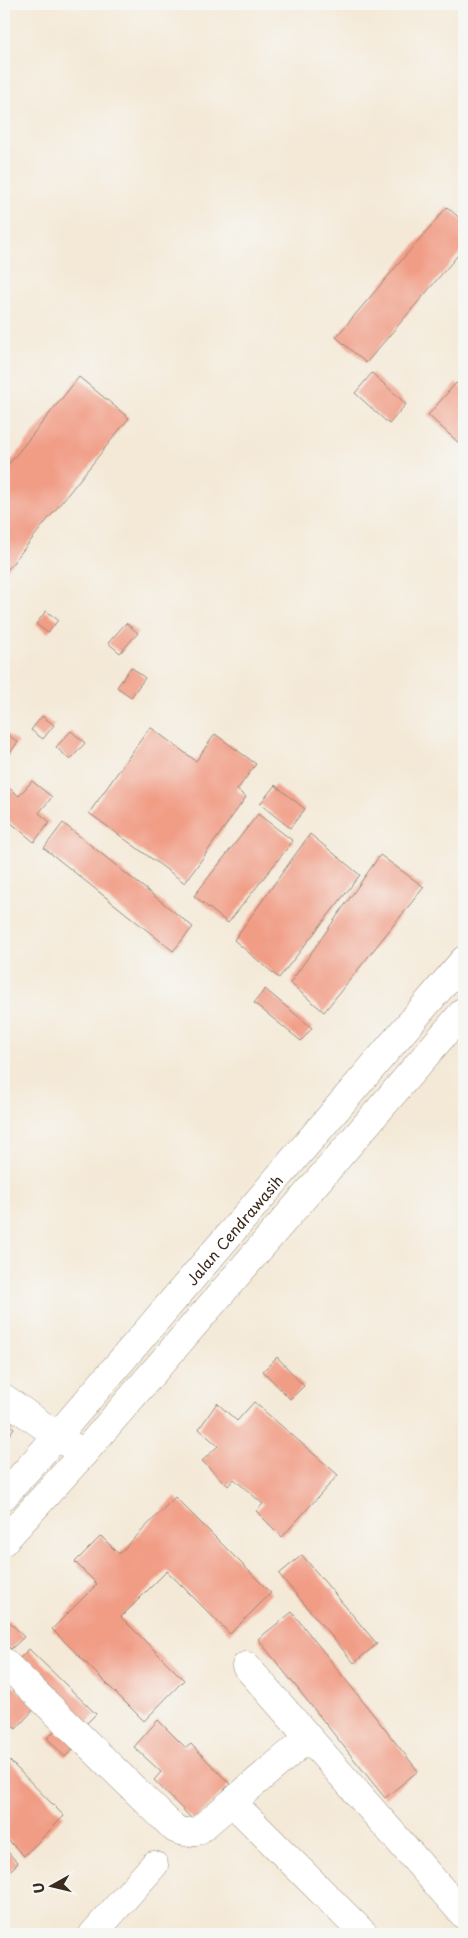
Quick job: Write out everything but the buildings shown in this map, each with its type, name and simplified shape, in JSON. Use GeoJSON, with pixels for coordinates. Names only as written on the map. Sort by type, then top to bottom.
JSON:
{"type":"FeatureCollection","features":[{"type":"Feature","properties":{"kind":"main road","name":"Jalan Cendrawasih"},"geometry":{"type":"LineString","coordinates":[[4,1496],[58,1436],[464,960]]}},
{"type":"Feature","properties":{"kind":"main road"},"geometry":{"type":"LineString","coordinates":[[4,1541],[83,1454],[464,1011]]}},
{"type":"Feature","properties":{"kind":"main road"},"geometry":{"type":"LineString","coordinates":[[4,1398],[83,1454]]}},
{"type":"Feature","properties":{"kind":"main road"},"geometry":{"type":"LineString","coordinates":[[4,1662],[175,1829],[191,1833],[199,1830],[308,1738]]}},
{"type":"Feature","properties":{"kind":"main road"},"geometry":{"type":"LineString","coordinates":[[246,1666],[464,1915]]}},
{"type":"Feature","properties":{"kind":"main road"},"geometry":{"type":"LineString","coordinates":[[232,1802],[364,1934]]}},
{"type":"Feature","properties":{"kind":"main road"},"geometry":{"type":"LineString","coordinates":[[93,1934],[154,1865]]}}]}
